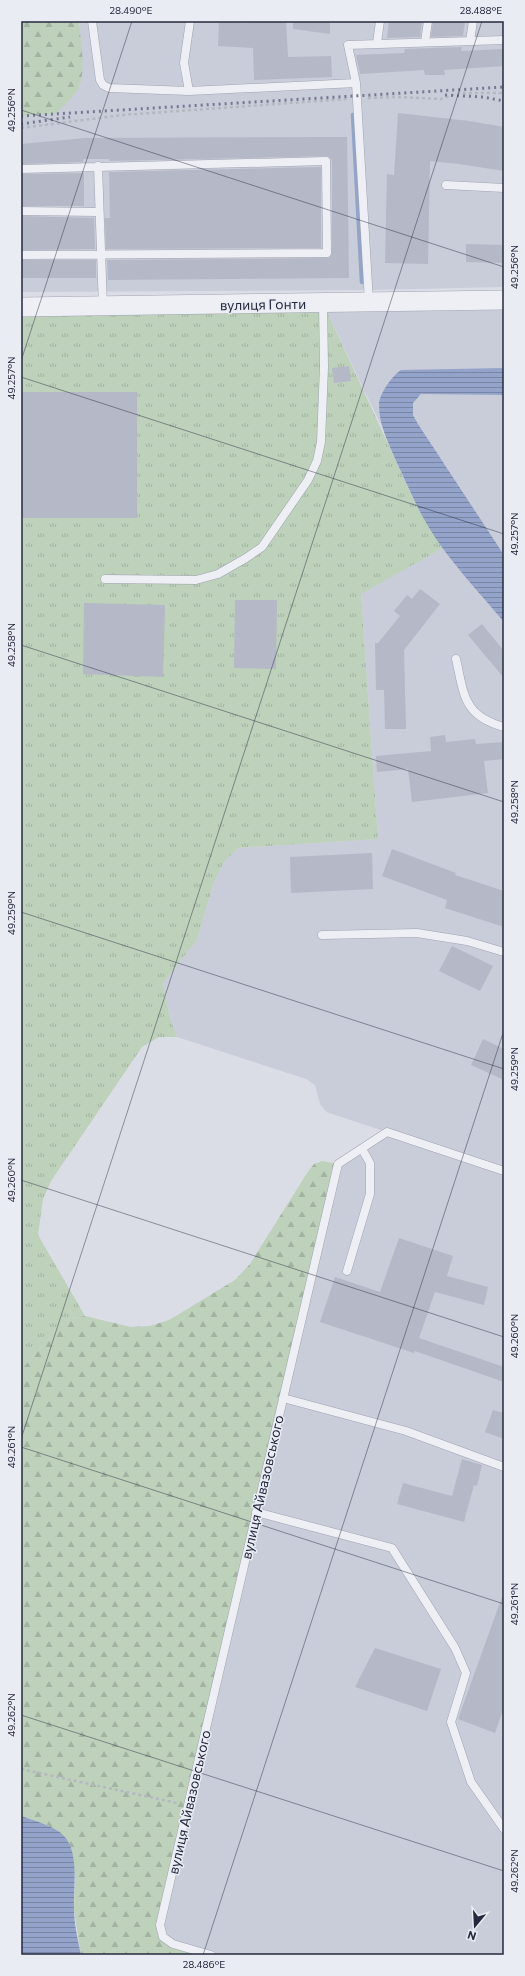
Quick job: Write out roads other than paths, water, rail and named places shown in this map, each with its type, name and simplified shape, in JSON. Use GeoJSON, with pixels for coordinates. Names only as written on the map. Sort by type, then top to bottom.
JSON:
{"type":"FeatureCollection","features":[{"type":"Feature","properties":{"kind":"street","name":"вулиця Гонти"},"geometry":{"type":"LineString","coordinates":[[21,307],[504,300]]}},
{"type":"Feature","properties":{"kind":"lane"},"geometry":{"type":"LineString","coordinates":[[92,21],[100,80],[103,85],[109,88],[189,91],[356,84]]}},
{"type":"Feature","properties":{"kind":"lane"},"geometry":{"type":"LineString","coordinates":[[189,91],[184,62],[190,21]]}},
{"type":"Feature","properties":{"kind":"lane"},"geometry":{"type":"LineString","coordinates":[[377,44],[380,21]]}},
{"type":"Feature","properties":{"kind":"lane"},"geometry":{"type":"LineString","coordinates":[[425,42],[428,21]]}},
{"type":"Feature","properties":{"kind":"lane"},"geometry":{"type":"LineString","coordinates":[[470,41],[473,21]]}},
{"type":"Feature","properties":{"kind":"lane"},"geometry":{"type":"LineString","coordinates":[[369,302],[356,84],[348,45],[504,40]]}},
{"type":"Feature","properties":{"kind":"lane"},"geometry":{"type":"LineString","coordinates":[[21,169],[326,161],[327,253],[21,255]]}},
{"type":"Feature","properties":{"kind":"lane"},"geometry":{"type":"LineString","coordinates":[[98,166],[98,212],[102,254],[103,307]]}},
{"type":"Feature","properties":{"kind":"lane"},"geometry":{"type":"LineString","coordinates":[[446,185],[504,188]]}},
{"type":"Feature","properties":{"kind":"lane"},"geometry":{"type":"LineString","coordinates":[[21,211],[98,212]]}},
{"type":"Feature","properties":{"kind":"lane"},"geometry":{"type":"LineString","coordinates":[[105,579],[196,580],[218,574],[262,547],[308,480],[317,461],[321,442],[324,367],[323,303]]}},
{"type":"Feature","properties":{"kind":"lane"},"geometry":{"type":"LineString","coordinates":[[456,659],[466,703],[479,716],[493,724],[504,727]]}},
{"type":"Feature","properties":{"kind":"lane"},"geometry":{"type":"LineString","coordinates":[[322,935],[417,933],[467,941],[504,952]]}},
{"type":"Feature","properties":{"kind":"lane","name":"вулиця Айвазовського"},"geometry":{"type":"LineString","coordinates":[[211,1955],[173,1944],[164,1936],[160,1925],[338,1164],[387,1132],[504,1171]]}},
{"type":"Feature","properties":{"kind":"lane"},"geometry":{"type":"LineString","coordinates":[[347,1271],[370,1194],[370,1163],[362,1149]]}},
{"type":"Feature","properties":{"kind":"lane"},"geometry":{"type":"LineString","coordinates":[[283,1398],[406,1431],[504,1467]]}},
{"type":"Feature","properties":{"kind":"lane"},"geometry":{"type":"LineString","coordinates":[[256,1512],[392,1548],[455,1648],[466,1673],[451,1722],[471,1782],[504,1829]]}},
{"type":"Feature","properties":{"kind":"water"},"geometry":{"type":"Polygon","coordinates":[[[504,368],[504,395],[421,394],[413,403],[413,415],[504,555],[504,622],[454,564],[428,526],[388,442],[379,413],[379,405],[381,396],[387,386],[394,376],[401,370],[504,368]]]}},
{"type":"Feature","properties":{"kind":"water"},"geometry":{"type":"Polygon","coordinates":[[[21,1816],[59,1832],[63,1835],[72,1850],[74,1860],[74,1915],[81,1955],[21,1955],[21,1816]]]}},
{"type":"Feature","properties":{"kind":"waterway"},"geometry":{"type":"LineString","coordinates":[[353,115],[362,282]]}},
{"type":"Feature","properties":{"kind":"railway"},"geometry":{"type":"LineString","coordinates":[[21,116],[504,87]]}},
{"type":"Feature","properties":{"kind":"railway"},"geometry":{"type":"LineString","coordinates":[[445,95],[483,97],[504,101]]}},
{"type":"Feature","properties":{"kind":"railway"},"geometry":{"type":"LineString","coordinates":[[21,124],[70,117]]}}]}
